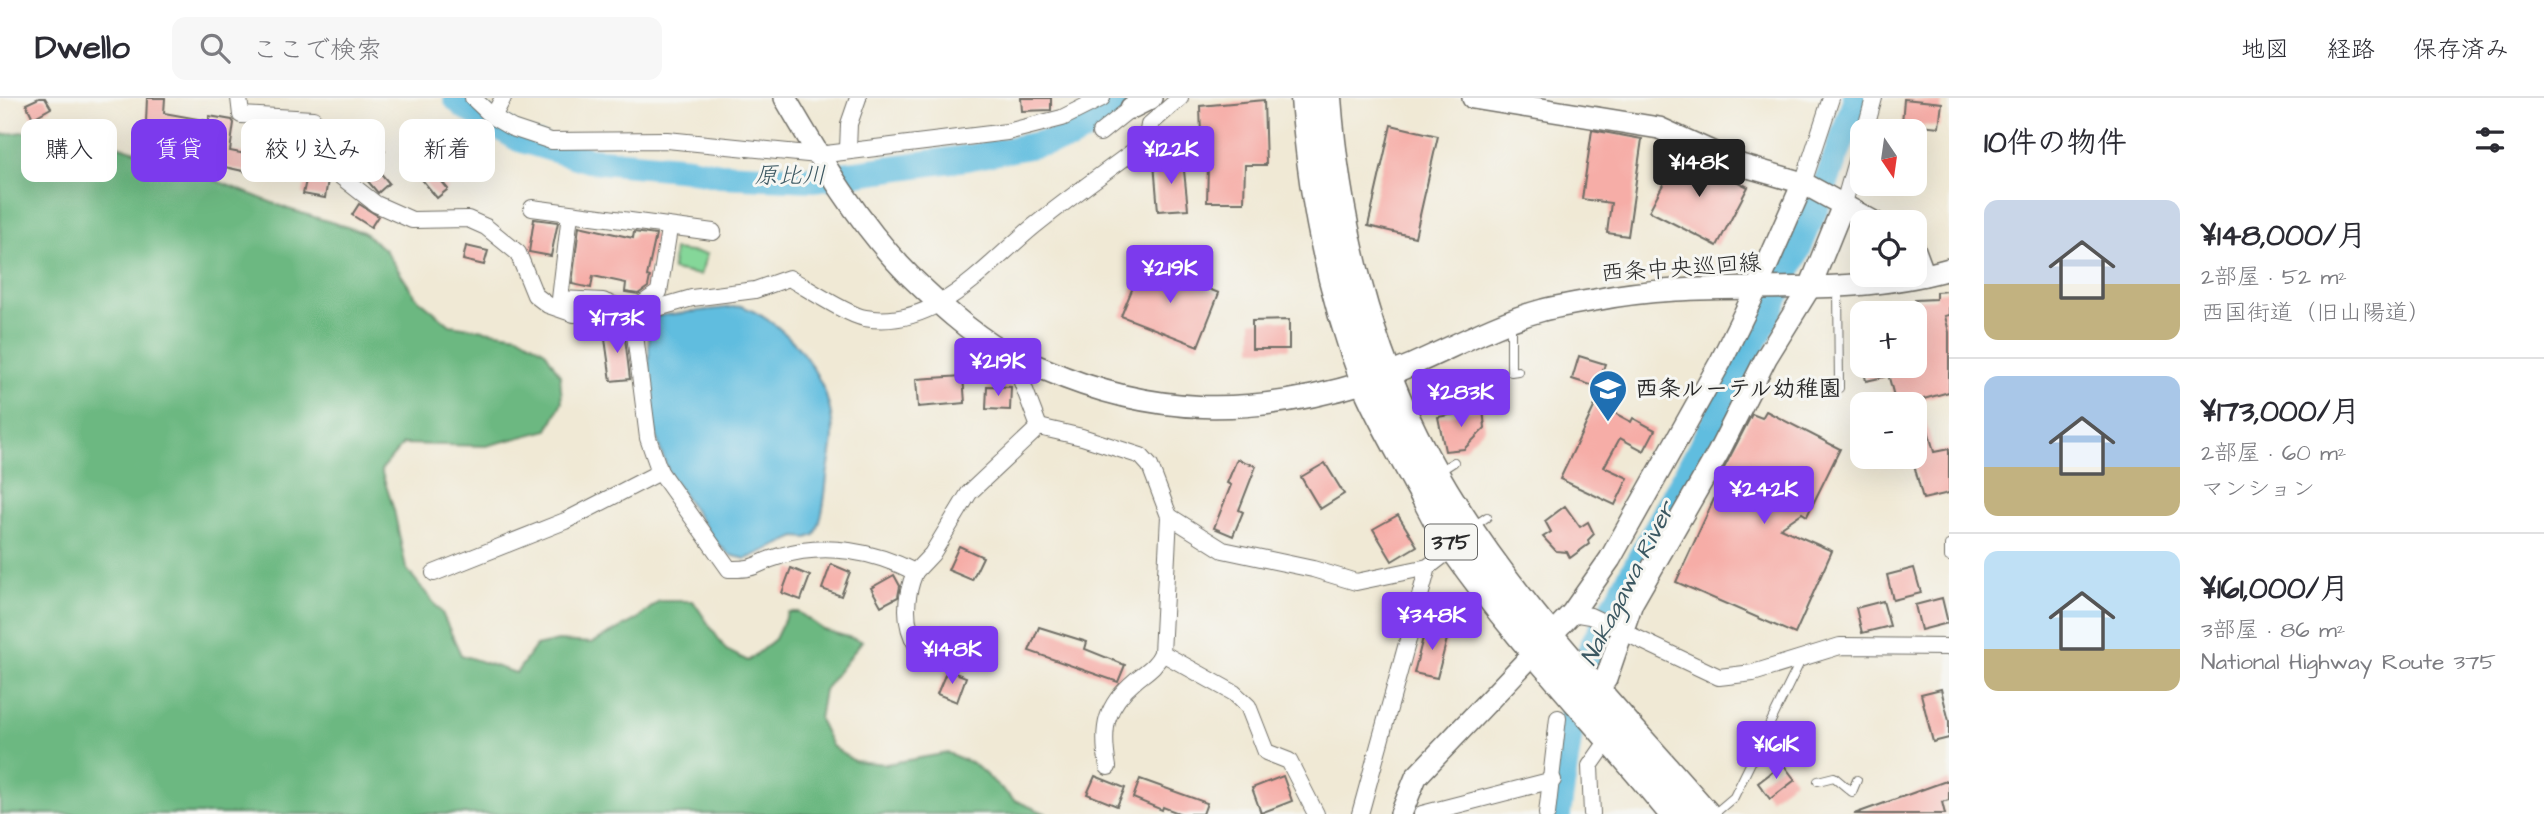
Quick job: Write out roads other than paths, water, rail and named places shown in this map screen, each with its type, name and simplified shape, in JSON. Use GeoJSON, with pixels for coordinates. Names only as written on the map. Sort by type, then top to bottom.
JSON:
{"type":"FeatureCollection","features":[{"type":"Feature","properties":{"kind":"highway","name":"375"},"geometry":{"type":"LineString","coordinates":[[1304,98],[1308,146],[1326,258],[1376,378],[1542,644],[1568,672],[1607,732],[1674,814]]}},
{"type":"Feature","properties":{"kind":"highway","name":"375"},"geometry":{"type":"LineString","coordinates":[[1327,98],[1330,143],[1376,378],[1444,468],[1470,531]]}},
{"type":"Feature","properties":{"kind":"highway","name":"375"},"geometry":{"type":"LineString","coordinates":[[1568,672],[1598,690],[1705,814]]}},
{"type":"Feature","properties":{"kind":"street"},"geometry":{"type":"LineString","coordinates":[[239,98],[241,115],[313,119],[321,161],[335,175],[376,204],[412,220],[468,219],[486,226],[518,253],[535,295],[548,305],[574,314],[605,302]]}},
{"type":"Feature","properties":{"kind":"street"},"geometry":{"type":"LineString","coordinates":[[473,98],[494,117],[512,128],[551,141],[667,140],[821,159],[848,149],[1007,132],[1062,118],[1098,99],[1131,108]]}},
{"type":"Feature","properties":{"kind":"street"},"geometry":{"type":"LineString","coordinates":[[494,117],[503,98]]}},
{"type":"Feature","properties":{"kind":"street","name":"西条中央巡回線"},"geometry":{"type":"LineString","coordinates":[[785,98],[821,159],[847,196],[908,274],[941,304],[1002,352],[1070,380],[1119,396],[1215,408],[1276,405],[1376,378],[1541,311],[1624,294],[1807,287],[1850,283]]}},
{"type":"Feature","properties":{"kind":"street"},"geometry":{"type":"LineString","coordinates":[[848,149],[849,124],[858,98]]}},
{"type":"Feature","properties":{"kind":"street"},"geometry":{"type":"LineString","coordinates":[[1100,133],[1131,108],[1151,98]]}},
{"type":"Feature","properties":{"kind":"street"},"geometry":{"type":"LineString","coordinates":[[570,214],[560,299],[598,298],[632,311],[647,311],[692,298],[755,290],[789,278],[863,318],[889,319],[941,304],[980,275],[1034,226],[1146,142],[1149,125],[1180,98]]}},
{"type":"Feature","properties":{"kind":"street"},"geometry":{"type":"LineString","coordinates":[[1473,98],[1505,101],[1659,128],[1741,165],[1806,185],[1854,210]]}},
{"type":"Feature","properties":{"kind":"street"},"geometry":{"type":"LineString","coordinates":[[1401,814],[1416,777],[1542,644],[1581,615],[1761,288],[1806,185],[1831,98]]}},
{"type":"Feature","properties":{"kind":"street"},"geometry":{"type":"LineString","coordinates":[[1868,119],[1874,98]]}},
{"type":"Feature","properties":{"kind":"street"},"geometry":{"type":"LineString","coordinates":[[1598,690],[1606,679],[1619,632],[1632,603],[1718,453],[1766,358],[1807,287],[1850,175]]}},
{"type":"Feature","properties":{"kind":"street"},"geometry":{"type":"LineString","coordinates":[[532,208],[669,229],[713,232]]}},
{"type":"Feature","properties":{"kind":"street"},"geometry":{"type":"LineString","coordinates":[[632,311],[659,292],[669,229]]}},
{"type":"Feature","properties":{"kind":"street","name":"西条中央巡回線"},"geometry":{"type":"LineString","coordinates":[[1927,274],[1949,269]]}},
{"type":"Feature","properties":{"kind":"street"},"geometry":{"type":"LineString","coordinates":[[632,311],[649,438],[660,472],[729,569],[750,570],[778,556],[819,548],[889,559],[915,572]]}},
{"type":"Feature","properties":{"kind":"street"},"geometry":{"type":"LineString","coordinates":[[1012,356],[1039,428]]}},
{"type":"Feature","properties":{"kind":"street"},"geometry":{"type":"LineString","coordinates":[[1039,428],[1083,437],[1141,456],[1150,466],[1169,516],[1162,653],[1157,664],[1115,698],[1105,730],[1108,767]]}},
{"type":"Feature","properties":{"kind":"street"},"geometry":{"type":"LineString","coordinates":[[917,646],[906,614],[909,586],[915,572],[932,554],[969,493],[1039,428]]}},
{"type":"Feature","properties":{"kind":"street"},"geometry":{"type":"LineString","coordinates":[[434,573],[565,521],[660,472]]}},
{"type":"Feature","properties":{"kind":"street"},"geometry":{"type":"LineString","coordinates":[[1169,516],[1223,550],[1313,569],[1356,582],[1428,567],[1470,531]]}},
{"type":"Feature","properties":{"kind":"street"},"geometry":{"type":"LineString","coordinates":[[1360,814],[1428,567]]}},
{"type":"Feature","properties":{"kind":"street"},"geometry":{"type":"LineString","coordinates":[[1581,615],[1719,677],[1753,673],[1840,646],[1949,647]]}},
{"type":"Feature","properties":{"kind":"street"},"geometry":{"type":"LineString","coordinates":[[1162,653],[1234,693],[1248,706],[1266,752],[1289,761],[1316,814]]}},
{"type":"Feature","properties":{"kind":"street"},"geometry":{"type":"LineString","coordinates":[[1547,814],[1558,718]]}},
{"type":"Feature","properties":{"kind":"street"},"geometry":{"type":"LineString","coordinates":[[1592,814],[1590,766],[1607,732]]}},
{"type":"Feature","properties":{"kind":"street"},"geometry":{"type":"LineString","coordinates":[[1422,814],[1553,780]]}},
{"type":"Feature","properties":{"kind":"lane"},"geometry":{"type":"LineString","coordinates":[[1838,284],[1839,388]]}},
{"type":"Feature","properties":{"kind":"lane"},"geometry":{"type":"LineString","coordinates":[[1511,323],[1511,372],[1518,371]]}},
{"type":"Feature","properties":{"kind":"lane"},"geometry":{"type":"LineString","coordinates":[[1949,545],[1949,557]]}},
{"type":"Feature","properties":{"kind":"lane"},"geometry":{"type":"LineString","coordinates":[[1714,814],[1734,797],[1801,659]]}},
{"type":"Feature","properties":{"kind":"lane"},"geometry":{"type":"LineString","coordinates":[[1818,780],[1834,778],[1852,792],[1857,780]]}},
{"type":"Feature","properties":{"kind":"water"},"geometry":{"type":"Polygon","coordinates":[[[742,306],[777,327],[806,357],[825,394],[833,435],[823,507],[815,535],[807,538],[796,537],[746,559],[730,555],[715,541],[670,475],[649,408],[649,336],[657,316],[742,306]]]}},
{"type":"Feature","properties":{"kind":"waterway","name":"原比川"},"geometry":{"type":"LineString","coordinates":[[456,98],[464,106],[519,139],[589,160],[689,169],[720,175],[813,179],[966,158],[1070,138],[1098,121],[1124,98]]}},
{"type":"Feature","properties":{"kind":"waterway","name":"Nakagawa River"},"geometry":{"type":"LineString","coordinates":[[1558,814],[1575,698],[1592,646],[1702,445],[1771,309],[1831,170],[1856,98]]}},
{"type":"Feature","properties":{"kind":"place","name":"西条ルーテル幼稚園"},"geometry":{"type":"Point","coordinates":[1608,423]}}]}
